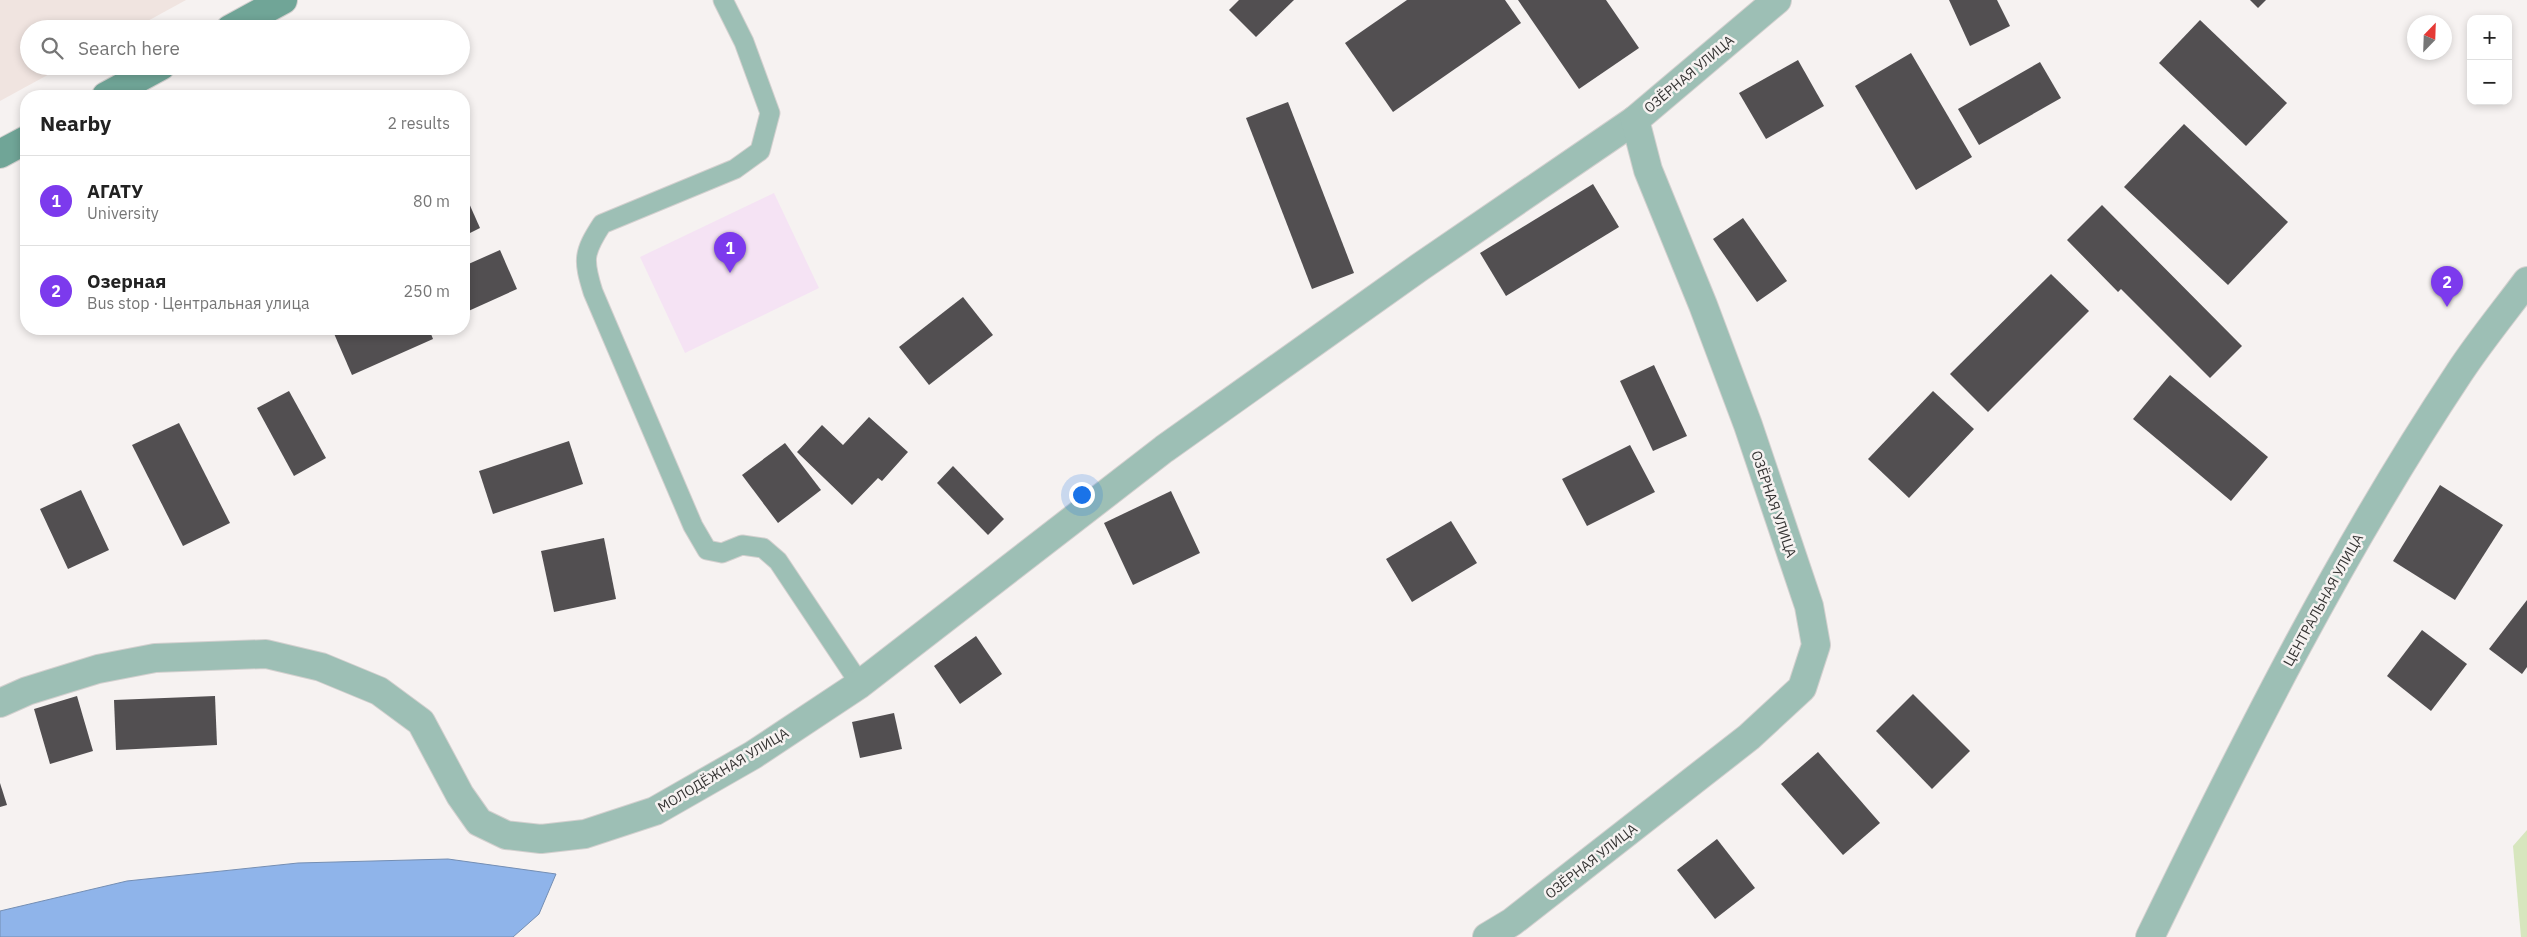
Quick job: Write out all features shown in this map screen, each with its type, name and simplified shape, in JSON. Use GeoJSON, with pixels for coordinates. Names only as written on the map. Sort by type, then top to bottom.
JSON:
{"type":"FeatureCollection","features":[{"type":"Feature","properties":{"kind":"main road"},"geometry":{"type":"LineString","coordinates":[[246,20],[283,0]]}},
{"type":"Feature","properties":{"kind":"main road"},"geometry":{"type":"LineString","coordinates":[[117,90],[145,75]]}},
{"type":"Feature","properties":{"kind":"main road"},"geometry":{"type":"LineString","coordinates":[[0,154],[20,143]]}},
{"type":"Feature","properties":{"kind":"street","name":"ОЗЁРНАЯ УЛИЦА"},"geometry":{"type":"LineString","coordinates":[[1487,937],[1512,922],[1749,737],[1802,688],[1816,645],[1809,606],[1748,425],[1703,305],[1648,170],[1635,120],[1777,0]]}},
{"type":"Feature","properties":{"kind":"street","name":"МОЛОДЁЖНАЯ УЛИЦА"},"geometry":{"type":"LineString","coordinates":[[0,702],[27,690],[98,669],[155,658],[266,654],[321,667],[379,691],[421,722],[460,795],[479,822],[506,835],[541,839],[584,834],[655,811],[753,755],[860,684],[1164,449],[1420,268],[1635,120]]}},
{"type":"Feature","properties":{"kind":"street","name":"ЦЕНТРАЛЬНАЯ УЛИЦА"},"geometry":{"type":"LineString","coordinates":[[2150,937],[2310,618],[2383,493],[2460,372],[2527,281]]}},
{"type":"Feature","properties":{"kind":"lane"},"geometry":{"type":"LineString","coordinates":[[722,0],[744,42],[770,113],[760,151],[735,169],[602,224],[590,243],[585,265],[592,292],[693,526],[707,550],[722,553],[742,545],[763,548],[778,560],[860,684]]}},
{"type":"Feature","properties":{"kind":"shaded area"},"geometry":{"type":"Polygon","coordinates":[[[0,0],[186,0],[149,20],[20,20],[20,75],[48,75],[0,101],[0,0]]]}},
{"type":"Feature","properties":{"kind":"shaded area"},"geometry":{"type":"Polygon","coordinates":[[[774,193],[819,288],[685,353],[640,257],[774,193]]]}},
{"type":"Feature","properties":{"kind":"green space"},"geometry":{"type":"Polygon","coordinates":[[[2527,830],[2527,937],[2521,937],[2513,846],[2527,830]]]}},
{"type":"Feature","properties":{"kind":"water"},"geometry":{"type":"Polygon","coordinates":[[[448,859],[556,874],[539,914],[513,937],[0,937],[0,911],[127,881],[298,863],[448,859]]]}},
{"type":"Feature","properties":{"kind":"building"},"geometry":{"type":"Polygon","coordinates":[[[1239,0],[1294,0],[1256,37],[1229,10],[1239,0]]]}},
{"type":"Feature","properties":{"kind":"building"},"geometry":{"type":"Polygon","coordinates":[[[1407,0],[1505,0],[1521,23],[1393,112],[1345,43],[1407,0]]]}},
{"type":"Feature","properties":{"kind":"building"},"geometry":{"type":"Polygon","coordinates":[[[1518,0],[1606,0],[1639,48],[1579,89],[1518,0]]]}},
{"type":"Feature","properties":{"kind":"building"},"geometry":{"type":"Polygon","coordinates":[[[1949,0],[1997,0],[2010,26],[1970,46],[1949,0]]]}},
{"type":"Feature","properties":{"kind":"building"},"geometry":{"type":"Polygon","coordinates":[[[2250,0],[2266,0],[2258,8],[2250,0]]]}},
{"type":"Feature","properties":{"kind":"building"},"geometry":{"type":"Polygon","coordinates":[[[2200,20],[2287,103],[2246,146],[2159,63],[2200,20]]]}},
{"type":"Feature","properties":{"kind":"building"},"geometry":{"type":"Polygon","coordinates":[[[1911,53],[1972,157],[1916,190],[1855,86],[1911,53]]]}},
{"type":"Feature","properties":{"kind":"building"},"geometry":{"type":"Polygon","coordinates":[[[1798,60],[1824,106],[1766,139],[1739,93],[1798,60]]]}},
{"type":"Feature","properties":{"kind":"building"},"geometry":{"type":"Polygon","coordinates":[[[2040,62],[2061,98],[1979,145],[1958,109],[2040,62]]]}},
{"type":"Feature","properties":{"kind":"building"},"geometry":{"type":"Polygon","coordinates":[[[1288,102],[1354,273],[1312,289],[1246,118],[1288,102]]]}},
{"type":"Feature","properties":{"kind":"building"},"geometry":{"type":"Polygon","coordinates":[[[2184,124],[2288,222],[2228,285],[2124,187],[2184,124]]]}},
{"type":"Feature","properties":{"kind":"building"},"geometry":{"type":"Polygon","coordinates":[[[1593,184],[1619,227],[1506,296],[1480,253],[1593,184]]]}},
{"type":"Feature","properties":{"kind":"building"},"geometry":{"type":"Polygon","coordinates":[[[2102,205],[2242,346],[2210,378],[2121,289],[2118,292],[2067,240],[2102,205]]]}},
{"type":"Feature","properties":{"kind":"building"},"geometry":{"type":"Polygon","coordinates":[[[470,206],[480,228],[470,233],[470,206]]]}},
{"type":"Feature","properties":{"kind":"building"},"geometry":{"type":"Polygon","coordinates":[[[1743,218],[1787,281],[1757,302],[1713,239],[1743,218]]]}},
{"type":"Feature","properties":{"kind":"building"},"geometry":{"type":"Polygon","coordinates":[[[500,250],[517,289],[470,310],[470,263],[500,250]]]}},
{"type":"Feature","properties":{"kind":"building"},"geometry":{"type":"Polygon","coordinates":[[[2051,274],[2089,311],[1988,412],[1950,374],[2051,274]]]}},
{"type":"Feature","properties":{"kind":"building"},"geometry":{"type":"Polygon","coordinates":[[[963,297],[993,335],[929,385],[899,347],[963,297]]]}},
{"type":"Feature","properties":{"kind":"building"},"geometry":{"type":"Polygon","coordinates":[[[335,335],[431,335],[433,339],[352,375],[335,335]]]}},
{"type":"Feature","properties":{"kind":"building"},"geometry":{"type":"Polygon","coordinates":[[[1654,365],[1687,436],[1653,451],[1620,381],[1654,365]]]}},
{"type":"Feature","properties":{"kind":"building"},"geometry":{"type":"Polygon","coordinates":[[[2170,375],[2268,457],[2231,501],[2133,419],[2170,375]]]}},
{"type":"Feature","properties":{"kind":"building"},"geometry":{"type":"Polygon","coordinates":[[[289,391],[326,458],[294,476],[257,408],[289,391]]]}},
{"type":"Feature","properties":{"kind":"building"},"geometry":{"type":"Polygon","coordinates":[[[1933,391],[1974,429],[1909,498],[1868,459],[1933,391]]]}},
{"type":"Feature","properties":{"kind":"building"},"geometry":{"type":"Polygon","coordinates":[[[869,417],[908,452],[882,481],[878,478],[852,505],[797,452],[822,425],[843,445],[869,417]]]}},
{"type":"Feature","properties":{"kind":"building"},"geometry":{"type":"Polygon","coordinates":[[[179,423],[230,523],[183,546],[132,445],[179,423]]]}},
{"type":"Feature","properties":{"kind":"building"},"geometry":{"type":"Polygon","coordinates":[[[569,441],[583,484],[493,514],[479,471],[569,441]]]}},
{"type":"Feature","properties":{"kind":"building"},"geometry":{"type":"Polygon","coordinates":[[[785,443],[821,490],[778,523],[742,475],[785,443]]]}},
{"type":"Feature","properties":{"kind":"building"},"geometry":{"type":"Polygon","coordinates":[[[1630,445],[1655,492],[1587,526],[1562,479],[1630,445]]]}},
{"type":"Feature","properties":{"kind":"building"},"geometry":{"type":"Polygon","coordinates":[[[953,466],[1004,519],[988,535],[937,483],[953,466]]]}},
{"type":"Feature","properties":{"kind":"building"},"geometry":{"type":"Polygon","coordinates":[[[2440,485],[2503,525],[2455,600],[2393,561],[2440,485]]]}},
{"type":"Feature","properties":{"kind":"building"},"geometry":{"type":"Polygon","coordinates":[[[81,490],[109,550],[68,569],[40,509],[81,490]]]}},
{"type":"Feature","properties":{"kind":"building"},"geometry":{"type":"Polygon","coordinates":[[[1171,491],[1200,553],[1133,585],[1104,523],[1171,491]]]}},
{"type":"Feature","properties":{"kind":"building"},"geometry":{"type":"Polygon","coordinates":[[[1451,521],[1477,563],[1412,602],[1386,559],[1451,521]]]}},
{"type":"Feature","properties":{"kind":"building"},"geometry":{"type":"Polygon","coordinates":[[[604,538],[616,599],[554,612],[541,551],[604,538]]]}},
{"type":"Feature","properties":{"kind":"building"},"geometry":{"type":"Polygon","coordinates":[[[2527,600],[2527,667],[2522,674],[2489,649],[2527,600]]]}},
{"type":"Feature","properties":{"kind":"building"},"geometry":{"type":"Polygon","coordinates":[[[2422,630],[2467,664],[2431,711],[2387,676],[2422,630]]]}},
{"type":"Feature","properties":{"kind":"building"},"geometry":{"type":"Polygon","coordinates":[[[976,636],[1002,674],[960,704],[934,666],[976,636]]]}},
{"type":"Feature","properties":{"kind":"building"},"geometry":{"type":"Polygon","coordinates":[[[1913,694],[1970,751],[1932,789],[1876,731],[1913,694]]]}},
{"type":"Feature","properties":{"kind":"building"},"geometry":{"type":"Polygon","coordinates":[[[77,696],[93,751],[50,764],[34,709],[77,696]]]}},
{"type":"Feature","properties":{"kind":"building"},"geometry":{"type":"Polygon","coordinates":[[[215,696],[217,745],[116,750],[114,700],[215,696]]]}},
{"type":"Feature","properties":{"kind":"building"},"geometry":{"type":"Polygon","coordinates":[[[894,713],[902,749],[860,758],[852,722],[894,713]]]}},
{"type":"Feature","properties":{"kind":"building"},"geometry":{"type":"Polygon","coordinates":[[[1818,752],[1880,823],[1843,855],[1781,784],[1818,752]]]}},
{"type":"Feature","properties":{"kind":"building"},"geometry":{"type":"Polygon","coordinates":[[[0,783],[7,805],[0,807],[0,783]]]}},
{"type":"Feature","properties":{"kind":"building"},"geometry":{"type":"Polygon","coordinates":[[[1717,839],[1755,888],[1715,919],[1677,870],[1717,839]]]}},
{"type":"Feature","properties":{"kind":"place","name":"АГАТУ"},"geometry":{"type":"Point","coordinates":[730,273]}},
{"type":"Feature","properties":{"kind":"place","name":"Озерная"},"geometry":{"type":"Point","coordinates":[2447,307]}}]}
